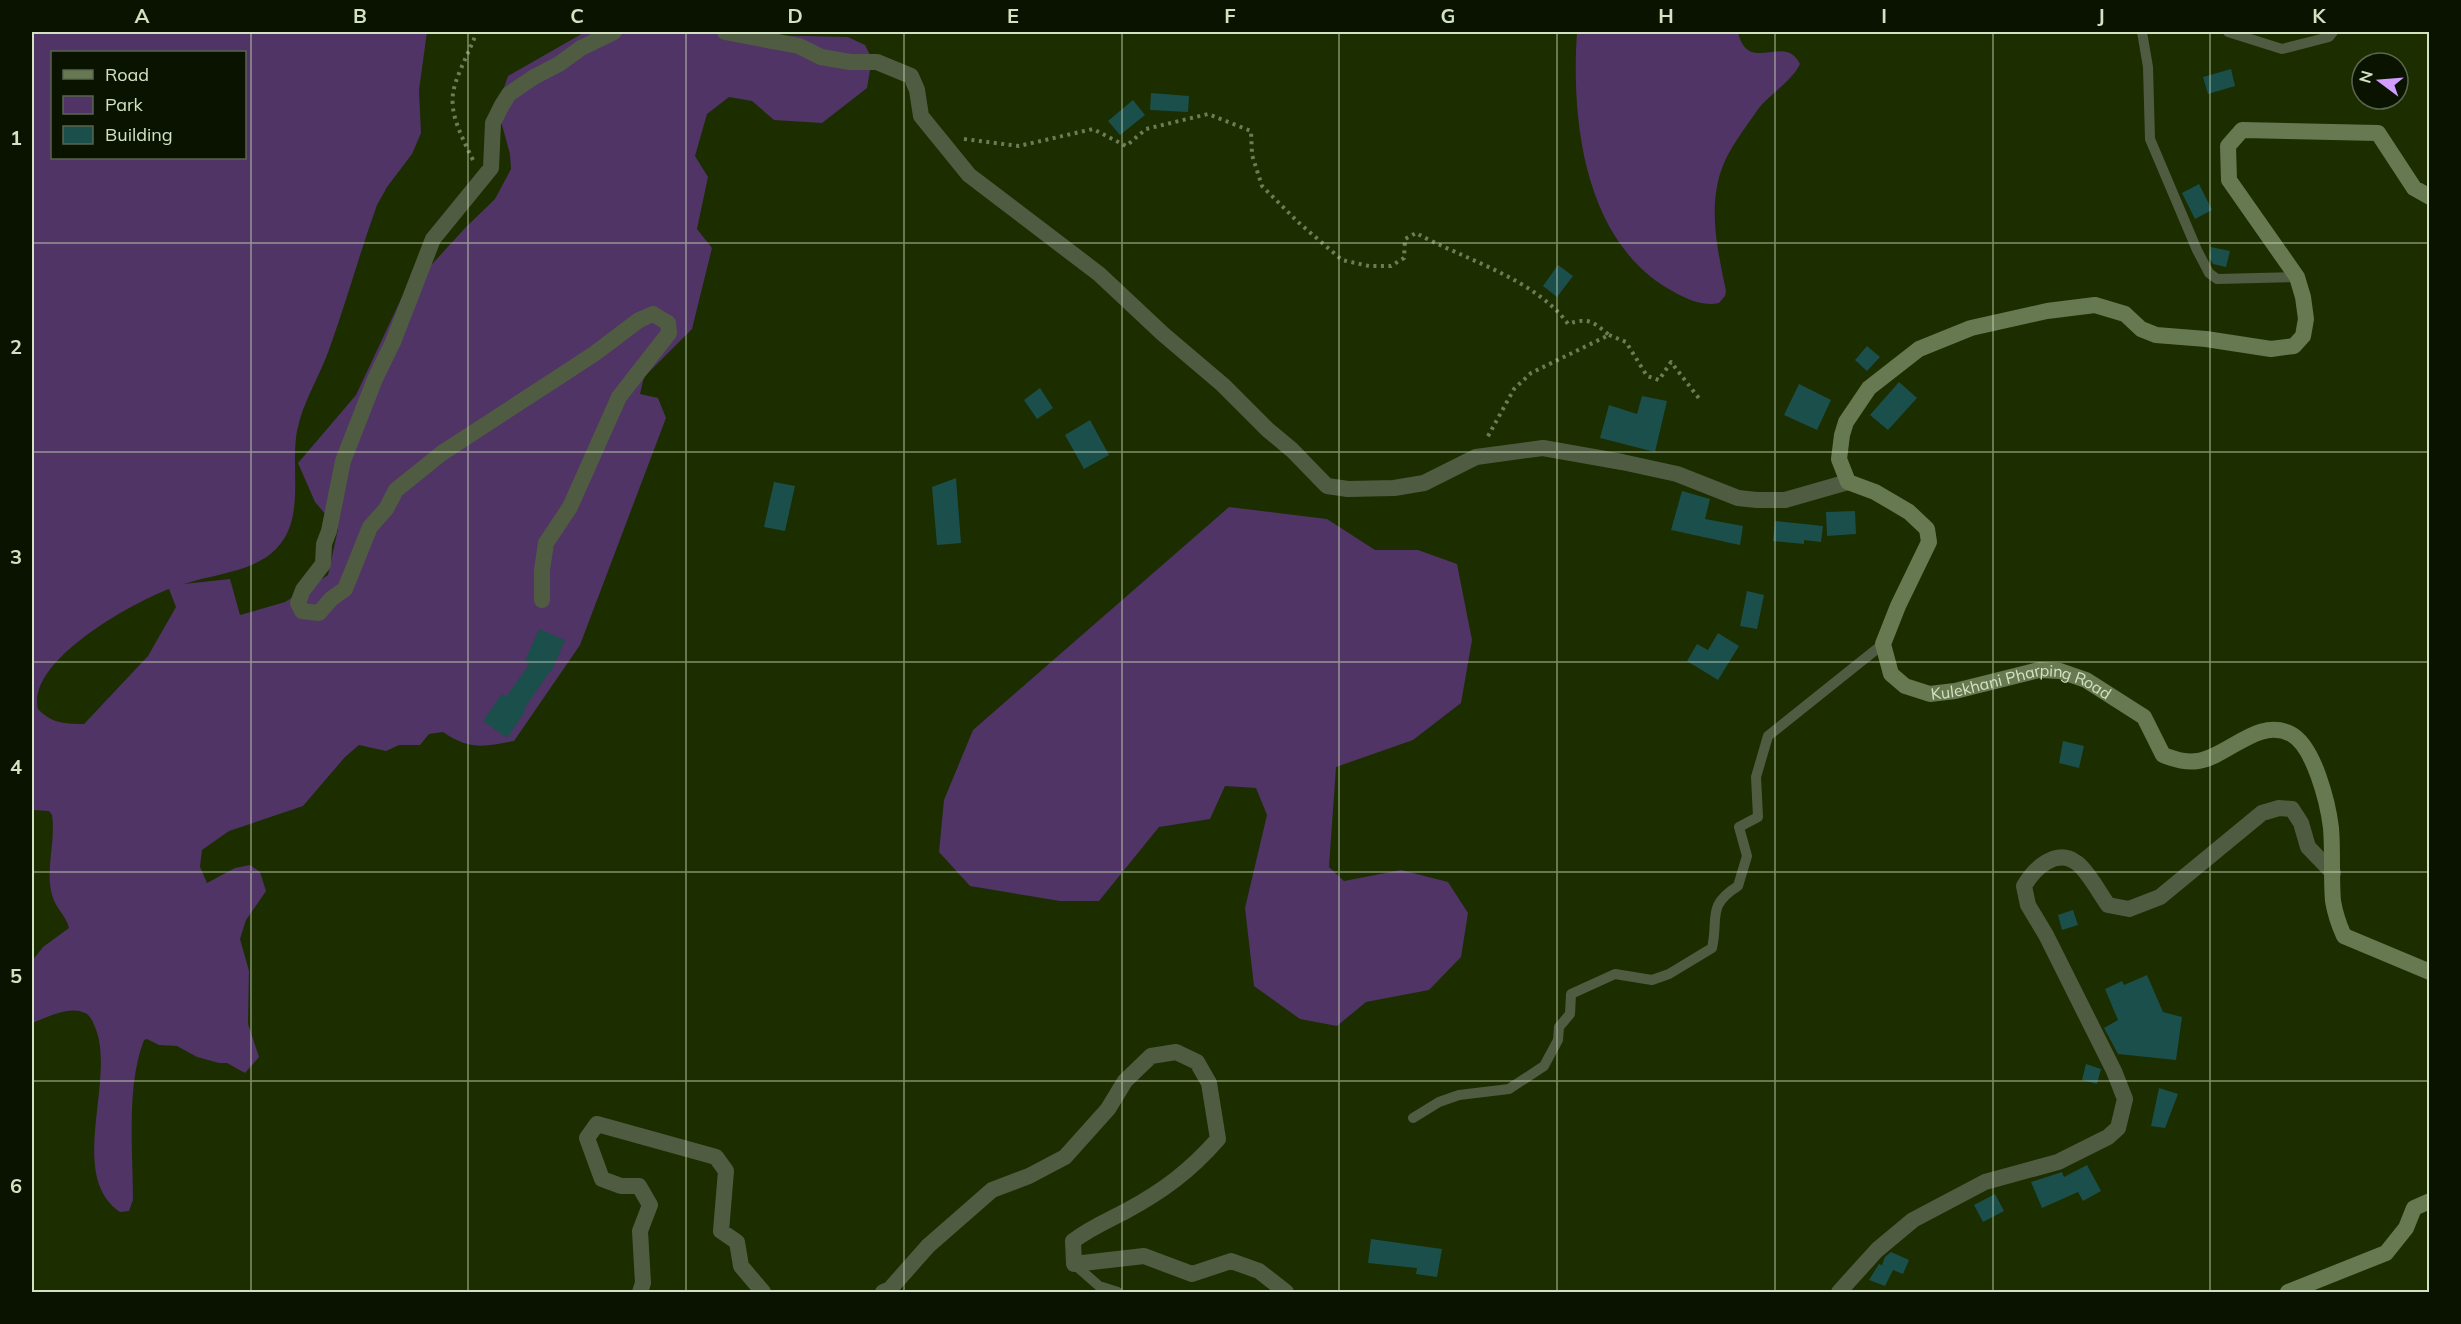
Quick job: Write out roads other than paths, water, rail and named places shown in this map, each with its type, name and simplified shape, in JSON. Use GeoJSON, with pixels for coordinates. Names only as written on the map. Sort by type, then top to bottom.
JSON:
{"type":"FeatureCollection","features":[{"type":"Feature","properties":{"kind":"main road"},"geometry":{"type":"LineString","coordinates":[[1883,644],[1898,606],[1929,542],[1927,529],[1909,512],[1875,492],[1848,482],[1839,459],[1846,422],[1869,388],[1919,349],[1971,328],[2047,311],[2095,305],[2126,314],[2141,329],[2156,335],[2206,339],[2271,349],[2294,346],[2303,336],[2306,319],[2297,277],[2229,180],[2228,146],[2242,130],[2378,133],[2414,188],[2430,197]]}},
{"type":"Feature","properties":{"kind":"main road","name":"Kulekhani Pharping Road"},"geometry":{"type":"LineString","coordinates":[[1883,644],[1891,674],[1905,686],[1930,694],[1955,691],[2039,669],[2060,670],[2086,680],[2144,717],[2163,755],[2180,761],[2199,761],[2219,753],[2241,739],[2282,729],[2297,737],[2313,758],[2331,825],[2333,900],[2344,936],[2430,972]]}},
{"type":"Feature","properties":{"kind":"main road"},"geometry":{"type":"LineString","coordinates":[[2288,1293],[2385,1253],[2406,1227],[2414,1208],[2430,1201]]}},
{"type":"Feature","properties":{"kind":"street"},"geometry":{"type":"LineString","coordinates":[[542,600],[542,570],[546,543],[570,507],[619,397],[669,333],[668,322],[653,314],[639,320],[594,354],[442,453],[403,484],[396,490],[386,509],[370,526],[345,589],[330,599],[319,613],[302,611],[298,603],[303,590],[322,564],[324,544],[329,531],[343,461],[433,239],[483,180],[490,168],[493,123],[509,94],[582,48],[614,32]]}},
{"type":"Feature","properties":{"kind":"street"},"geometry":{"type":"LineString","coordinates":[[725,32],[799,46],[821,57],[850,62],[877,62],[911,76],[917,90],[921,116],[969,175],[1099,274],[1163,334],[1223,385],[1328,486],[1348,489],[1394,488],[1424,483],[1476,457],[1543,448],[1677,474],[1738,498],[1785,500],[1848,482]]}},
{"type":"Feature","properties":{"kind":"street"},"geometry":{"type":"LineString","coordinates":[[1839,1293],[1877,1250],[1913,1220],[1984,1182],[2058,1162],[2108,1137],[2118,1128],[2125,1099],[2114,1071],[2046,935],[2028,904],[2024,886],[2031,874],[2044,861],[2064,859],[2077,863],[2108,905],[2129,909],[2160,897],[2262,813],[2279,808],[2292,809],[2301,822],[2308,846],[2334,873]]}},
{"type":"Feature","properties":{"kind":"street"},"geometry":{"type":"LineString","coordinates":[[883,1293],[890,1289],[928,1246],[992,1190],[1029,1176],[1065,1156],[1108,1109],[1125,1081],[1151,1056],[1176,1052],[1197,1062],[1209,1083],[1218,1139],[1196,1165],[1168,1186],[1094,1226],[1073,1241],[1074,1264],[1144,1256],[1192,1274],[1231,1261],[1259,1271],[1286,1293]]}},
{"type":"Feature","properties":{"kind":"street"},"geometry":{"type":"LineString","coordinates":[[640,1293],[643,1283],[640,1231],[650,1205],[639,1186],[621,1186],[602,1179],[587,1138],[597,1124],[716,1157],[726,1171],[721,1231],[737,1242],[741,1266],[763,1293]]}},
{"type":"Feature","properties":{"kind":"lane"},"geometry":{"type":"LineString","coordinates":[[2142,32],[2148,68],[2150,139],[2209,273],[2217,279],[2297,277]]}},
{"type":"Feature","properties":{"kind":"lane"},"geometry":{"type":"LineString","coordinates":[[2228,32],[2282,49],[2330,37],[2333,32]]}},
{"type":"Feature","properties":{"kind":"lane"},"geometry":{"type":"LineString","coordinates":[[1413,1118],[1439,1102],[1459,1095],[1509,1089],[1544,1066],[1558,1040],[1559,1026],[1570,1014],[1571,994],[1615,974],[1652,980],[1669,974],[1712,948],[1716,931],[1714,914],[1723,895],[1738,886],[1747,856],[1739,827],[1758,817],[1756,777],[1768,736],[1883,644]]}},
{"type":"Feature","properties":{"kind":"lane"},"geometry":{"type":"LineString","coordinates":[[1074,1264],[1099,1286],[1118,1293]]}}]}
